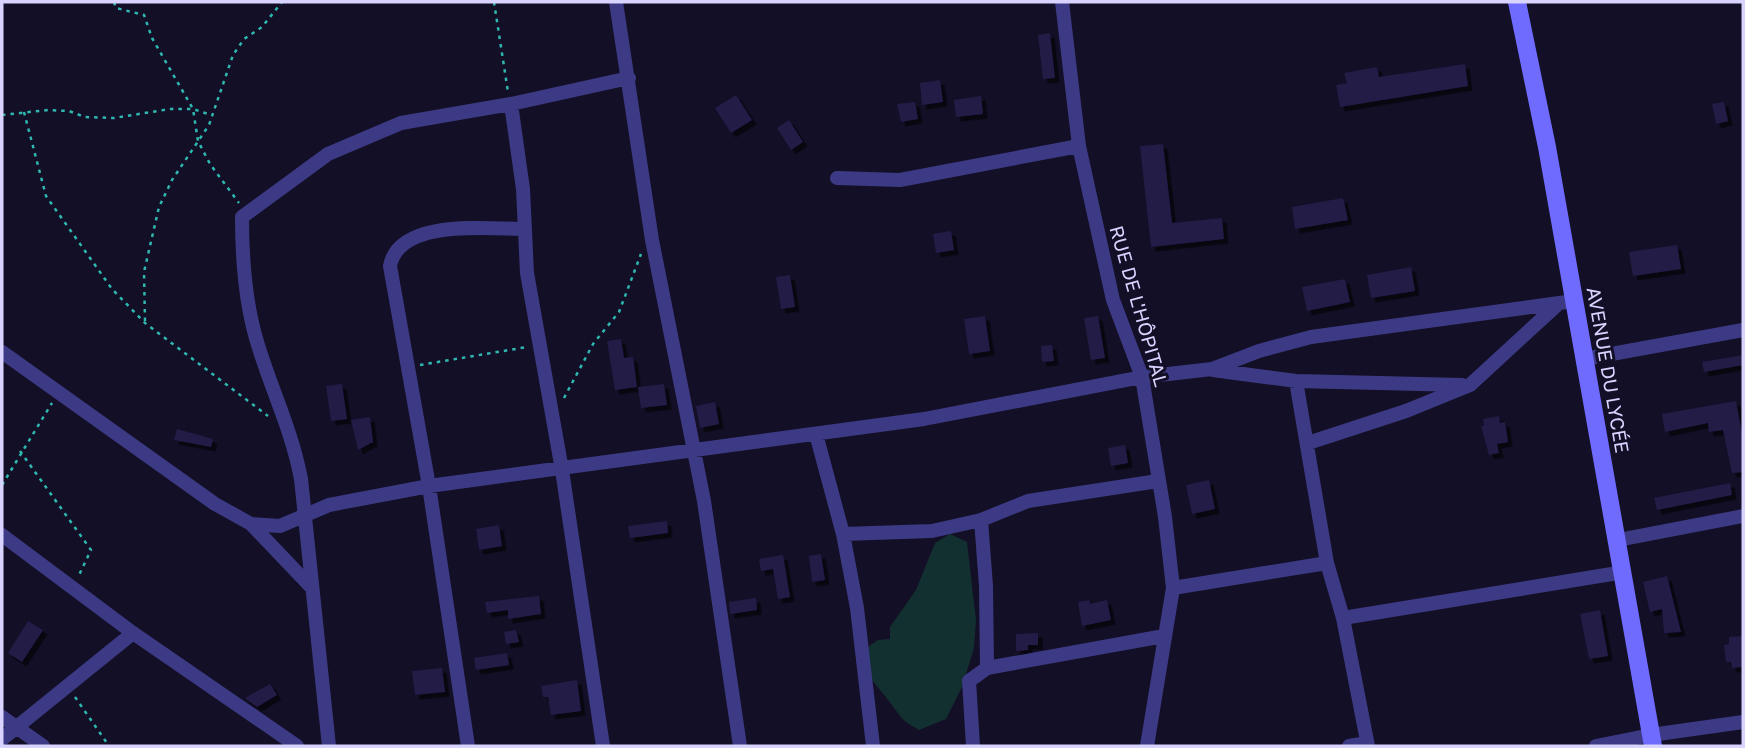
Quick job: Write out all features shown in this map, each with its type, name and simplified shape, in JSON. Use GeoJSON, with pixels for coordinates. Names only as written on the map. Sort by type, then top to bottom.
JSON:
{"type":"FeatureCollection","features":[{"type":"Feature","properties":{"kind":"main road","name":"AVENUE DU LYCÉE"},"geometry":{"type":"LineString","coordinates":[[1517,2],[1565,303],[1584,359],[1652,740]]}},
{"type":"Feature","properties":{"kind":"street"},"geometry":{"type":"LineString","coordinates":[[616,2],[652,240],[695,451],[740,746]]}},
{"type":"Feature","properties":{"kind":"street","name":"RUE DE L'HÔPITAL"},"geometry":{"type":"LineString","coordinates":[[1062,2],[1079,146],[1113,300],[1142,377],[1173,588],[1147,746]]}},
{"type":"Feature","properties":{"kind":"street"},"geometry":{"type":"LineString","coordinates":[[329,746],[305,514],[292,436],[257,345],[244,281],[242,216],[274,195],[306,168],[352,142],[401,123],[511,104],[629,78]]}},
{"type":"Feature","properties":{"kind":"street"},"geometry":{"type":"LineString","coordinates":[[511,104],[521,167],[527,273],[562,470],[603,746]]}},
{"type":"Feature","properties":{"kind":"street"},"geometry":{"type":"LineString","coordinates":[[837,178],[900,180],[1079,146]]}},
{"type":"Feature","properties":{"kind":"street"},"geometry":{"type":"LineString","coordinates":[[468,746],[429,486],[390,276],[392,257],[398,247],[411,237],[429,231],[524,229]]}},
{"type":"Feature","properties":{"kind":"street"},"geometry":{"type":"LineString","coordinates":[[251,524],[280,526],[329,505],[429,486],[924,419],[1142,377],[1212,369],[1259,351],[1311,337],[1457,315],[1565,303]]}},
{"type":"Feature","properties":{"kind":"street"},"geometry":{"type":"LineString","coordinates":[[1308,443],[1406,411],[1470,385],[1565,303]]}},
{"type":"Feature","properties":{"kind":"street"},"geometry":{"type":"LineString","coordinates":[[1584,359],[1743,330]]}},
{"type":"Feature","properties":{"kind":"street"},"geometry":{"type":"LineString","coordinates":[[2,352],[171,475],[251,524],[312,588]]}},
{"type":"Feature","properties":{"kind":"street"},"geometry":{"type":"LineString","coordinates":[[1212,369],[1296,381],[1470,385]]}},
{"type":"Feature","properties":{"kind":"street"},"geometry":{"type":"LineString","coordinates":[[1296,381],[1327,562],[1343,618],[1368,745],[1349,746]]}},
{"type":"Feature","properties":{"kind":"street"},"geometry":{"type":"LineString","coordinates":[[816,434],[843,534],[857,608],[873,746]]}},
{"type":"Feature","properties":{"kind":"street"},"geometry":{"type":"LineString","coordinates":[[843,534],[932,531],[981,520],[1028,501],[1158,481]]}},
{"type":"Feature","properties":{"kind":"street"},"geometry":{"type":"LineString","coordinates":[[1618,540],[1743,516]]}},
{"type":"Feature","properties":{"kind":"street"},"geometry":{"type":"LineString","coordinates":[[981,520],[988,668]]}},
{"type":"Feature","properties":{"kind":"street"},"geometry":{"type":"LineString","coordinates":[[2,535],[133,633],[297,746]]}},
{"type":"Feature","properties":{"kind":"street"},"geometry":{"type":"LineString","coordinates":[[1173,588],[1327,562]]}},
{"type":"Feature","properties":{"kind":"street"},"geometry":{"type":"LineString","coordinates":[[1343,618],[1624,572]]}},
{"type":"Feature","properties":{"kind":"street"},"geometry":{"type":"LineString","coordinates":[[2,739],[133,633]]}},
{"type":"Feature","properties":{"kind":"street"},"geometry":{"type":"LineString","coordinates":[[973,746],[969,681],[988,668],[1164,636]]}},
{"type":"Feature","properties":{"kind":"street"},"geometry":{"type":"LineString","coordinates":[[2,717],[43,746]]}},
{"type":"Feature","properties":{"kind":"street"},"geometry":{"type":"LineString","coordinates":[[1596,746],[1652,740],[1743,722]]}},
{"type":"Feature","properties":{"kind":"path"},"geometry":{"type":"LineString","coordinates":[[114,2],[117,8],[144,15],[152,38],[193,109],[198,141],[210,164],[239,202],[242,216]]}},
{"type":"Feature","properties":{"kind":"path"},"geometry":{"type":"LineString","coordinates":[[145,323],[144,272],[159,207],[172,180],[212,115],[233,55],[244,39],[262,27],[282,2]]}},
{"type":"Feature","properties":{"kind":"path"},"geometry":{"type":"LineString","coordinates":[[494,2],[511,104]]}},
{"type":"Feature","properties":{"kind":"path"},"geometry":{"type":"LineString","coordinates":[[2,115],[69,111],[85,117],[114,118],[170,108],[193,109],[212,115]]}},
{"type":"Feature","properties":{"kind":"path"},"geometry":{"type":"LineString","coordinates":[[24,112],[46,196],[112,289],[145,323],[292,436]]}},
{"type":"Feature","properties":{"kind":"path"},"geometry":{"type":"LineString","coordinates":[[552,419],[593,344],[619,312],[639,257],[652,240]]}},
{"type":"Feature","properties":{"kind":"path"},"geometry":{"type":"LineString","coordinates":[[408,367],[538,346]]}},
{"type":"Feature","properties":{"kind":"path"},"geometry":{"type":"LineString","coordinates":[[2,485],[20,451],[60,392]]}},
{"type":"Feature","properties":{"kind":"path"},"geometry":{"type":"LineString","coordinates":[[20,451],[91,550],[74,587]]}},
{"type":"Feature","properties":{"kind":"path"},"geometry":{"type":"LineString","coordinates":[[67,685],[109,746]]}},
{"type":"Feature","properties":{"kind":"green space"},"geometry":{"type":"Polygon","coordinates":[[[950,534],[967,542],[976,620],[974,648],[962,687],[946,719],[919,730],[901,717],[873,681],[868,671],[867,656],[869,646],[878,640],[890,639],[890,627],[916,590],[935,543],[950,534]]]}},
{"type":"Feature","properties":{"kind":"building"},"geometry":{"type":"Polygon","coordinates":[[[1050,33],[1055,78],[1043,79],[1038,35],[1050,33]]]}},
{"type":"Feature","properties":{"kind":"building"},"geometry":{"type":"Polygon","coordinates":[[[1465,64],[1468,86],[1340,107],[1336,85],[1347,83],[1344,73],[1377,67],[1379,77],[1465,64]]]}},
{"type":"Feature","properties":{"kind":"building"},"geometry":{"type":"Polygon","coordinates":[[[940,80],[943,102],[922,105],[920,83],[940,80]]]}},
{"type":"Feature","properties":{"kind":"building"},"geometry":{"type":"Polygon","coordinates":[[[736,95],[752,120],[731,133],[715,108],[736,95]]]}},
{"type":"Feature","properties":{"kind":"building"},"geometry":{"type":"Polygon","coordinates":[[[981,96],[983,114],[956,117],[954,100],[981,96]]]}},
{"type":"Feature","properties":{"kind":"building"},"geometry":{"type":"Polygon","coordinates":[[[915,102],[918,119],[901,122],[897,104],[915,102]]]}},
{"type":"Feature","properties":{"kind":"building"},"geometry":{"type":"Polygon","coordinates":[[[1724,102],[1728,121],[1716,124],[1712,104],[1724,102]]]}},
{"type":"Feature","properties":{"kind":"building"},"geometry":{"type":"Polygon","coordinates":[[[789,120],[803,142],[791,150],[777,128],[789,120]]]}},
{"type":"Feature","properties":{"kind":"building"},"geometry":{"type":"Polygon","coordinates":[[[1163,144],[1172,223],[1222,218],[1224,239],[1151,247],[1140,146],[1163,144]]]}},
{"type":"Feature","properties":{"kind":"building"},"geometry":{"type":"Polygon","coordinates":[[[1343,198],[1348,220],[1295,229],[1292,207],[1343,198]]]}},
{"type":"Feature","properties":{"kind":"building"},"geometry":{"type":"Polygon","coordinates":[[[951,231],[954,250],[936,253],[933,234],[951,231]]]}},
{"type":"Feature","properties":{"kind":"building"},"geometry":{"type":"Polygon","coordinates":[[[1677,245],[1681,269],[1633,276],[1629,252],[1677,245]]]}},
{"type":"Feature","properties":{"kind":"building"},"geometry":{"type":"Polygon","coordinates":[[[1411,267],[1415,291],[1371,298],[1367,275],[1411,267]]]}},
{"type":"Feature","properties":{"kind":"building"},"geometry":{"type":"Polygon","coordinates":[[[790,275],[795,307],[781,309],[776,277],[790,275]]]}},
{"type":"Feature","properties":{"kind":"building"},"geometry":{"type":"Polygon","coordinates":[[[1345,279],[1350,302],[1307,311],[1302,287],[1345,279]]]}},
{"type":"Feature","properties":{"kind":"building"},"geometry":{"type":"Polygon","coordinates":[[[985,316],[990,351],[969,354],[964,319],[985,316]]]}},
{"type":"Feature","properties":{"kind":"building"},"geometry":{"type":"Polygon","coordinates":[[[1098,316],[1105,358],[1091,360],[1084,318],[1098,316]]]}},
{"type":"Feature","properties":{"kind":"building"},"geometry":{"type":"Polygon","coordinates":[[[621,339],[624,358],[633,357],[637,387],[615,390],[607,341],[621,339]]]}},
{"type":"Feature","properties":{"kind":"building"},"geometry":{"type":"Polygon","coordinates":[[[1052,345],[1054,361],[1042,362],[1041,346],[1052,345]]]}},
{"type":"Feature","properties":{"kind":"building"},"geometry":{"type":"Polygon","coordinates":[[[1743,355],[1743,365],[1704,372],[1702,362],[1743,355]]]}},
{"type":"Feature","properties":{"kind":"building"},"geometry":{"type":"Polygon","coordinates":[[[342,384],[347,419],[331,421],[326,386],[342,384]]]}},
{"type":"Feature","properties":{"kind":"building"},"geometry":{"type":"Polygon","coordinates":[[[664,384],[667,405],[641,408],[638,387],[664,384]]]}},
{"type":"Feature","properties":{"kind":"building"},"geometry":{"type":"Polygon","coordinates":[[[1736,401],[1743,440],[1743,472],[1732,473],[1723,430],[1709,432],[1708,423],[1665,432],[1662,414],[1736,401]]]}},
{"type":"Feature","properties":{"kind":"building"},"geometry":{"type":"Polygon","coordinates":[[[715,402],[719,424],[700,428],[696,406],[715,402]]]}},
{"type":"Feature","properties":{"kind":"building"},"geometry":{"type":"Polygon","coordinates":[[[1499,416],[1500,423],[1505,422],[1508,442],[1497,444],[1499,453],[1489,455],[1481,426],[1484,426],[1483,419],[1499,416]]]}},
{"type":"Feature","properties":{"kind":"building"},"geometry":{"type":"Polygon","coordinates":[[[370,417],[373,442],[358,450],[351,420],[370,417]]]}},
{"type":"Feature","properties":{"kind":"building"},"geometry":{"type":"Polygon","coordinates":[[[177,429],[213,439],[211,447],[174,440],[177,429]]]}},
{"type":"Feature","properties":{"kind":"building"},"geometry":{"type":"Polygon","coordinates":[[[1125,445],[1128,463],[1111,466],[1108,448],[1125,445]]]}},
{"type":"Feature","properties":{"kind":"building"},"geometry":{"type":"Polygon","coordinates":[[[1209,480],[1215,509],[1192,514],[1186,485],[1209,480]]]}},
{"type":"Feature","properties":{"kind":"building"},"geometry":{"type":"Polygon","coordinates":[[[1730,483],[1732,495],[1657,510],[1654,498],[1730,483]]]}},
{"type":"Feature","properties":{"kind":"building"},"geometry":{"type":"Polygon","coordinates":[[[667,521],[668,533],[630,538],[628,526],[667,521]]]}},
{"type":"Feature","properties":{"kind":"building"},"geometry":{"type":"Polygon","coordinates":[[[499,525],[502,546],[479,550],[476,529],[499,525]]]}},
{"type":"Feature","properties":{"kind":"building"},"geometry":{"type":"Polygon","coordinates":[[[821,554],[825,580],[812,582],[809,556],[821,554]]]}},
{"type":"Feature","properties":{"kind":"building"},"geometry":{"type":"Polygon","coordinates":[[[783,555],[790,597],[778,599],[773,569],[761,571],[759,559],[783,555]]]}},
{"type":"Feature","properties":{"kind":"building"},"geometry":{"type":"Polygon","coordinates":[[[1667,576],[1681,632],[1664,633],[1662,609],[1650,612],[1643,582],[1667,576]]]}},
{"type":"Feature","properties":{"kind":"building"},"geometry":{"type":"Polygon","coordinates":[[[539,596],[541,614],[508,619],[508,610],[487,613],[485,602],[539,596]]]}},
{"type":"Feature","properties":{"kind":"building"},"geometry":{"type":"Polygon","coordinates":[[[756,598],[757,610],[730,614],[729,602],[756,598]]]}},
{"type":"Feature","properties":{"kind":"building"},"geometry":{"type":"Polygon","coordinates":[[[1089,600],[1090,604],[1107,600],[1111,620],[1082,626],[1078,602],[1089,600]]]}},
{"type":"Feature","properties":{"kind":"building"},"geometry":{"type":"Polygon","coordinates":[[[1600,610],[1608,656],[1589,659],[1580,614],[1600,610]]]}},
{"type":"Feature","properties":{"kind":"building"},"geometry":{"type":"Polygon","coordinates":[[[28,621],[43,630],[22,662],[8,653],[28,621]]]}},
{"type":"Feature","properties":{"kind":"building"},"geometry":{"type":"Polygon","coordinates":[[[516,630],[519,642],[506,644],[504,632],[516,630]]]}},
{"type":"Feature","properties":{"kind":"building"},"geometry":{"type":"Polygon","coordinates":[[[1038,633],[1038,645],[1028,645],[1028,650],[1016,651],[1016,634],[1038,633]]]}},
{"type":"Feature","properties":{"kind":"building"},"geometry":{"type":"Polygon","coordinates":[[[1743,636],[1743,667],[1732,668],[1731,662],[1726,662],[1724,645],[1729,644],[1729,637],[1743,636]]]}},
{"type":"Feature","properties":{"kind":"building"},"geometry":{"type":"Polygon","coordinates":[[[507,653],[509,665],[476,670],[474,658],[507,653]]]}},
{"type":"Feature","properties":{"kind":"building"},"geometry":{"type":"Polygon","coordinates":[[[442,668],[445,692],[415,695],[412,671],[442,668]]]}},
{"type":"Feature","properties":{"kind":"building"},"geometry":{"type":"Polygon","coordinates":[[[577,680],[581,711],[551,715],[548,697],[543,697],[541,686],[577,680]]]}},
{"type":"Feature","properties":{"kind":"building"},"geometry":{"type":"Polygon","coordinates":[[[270,684],[277,695],[257,707],[245,698],[270,684]]]}}]}
